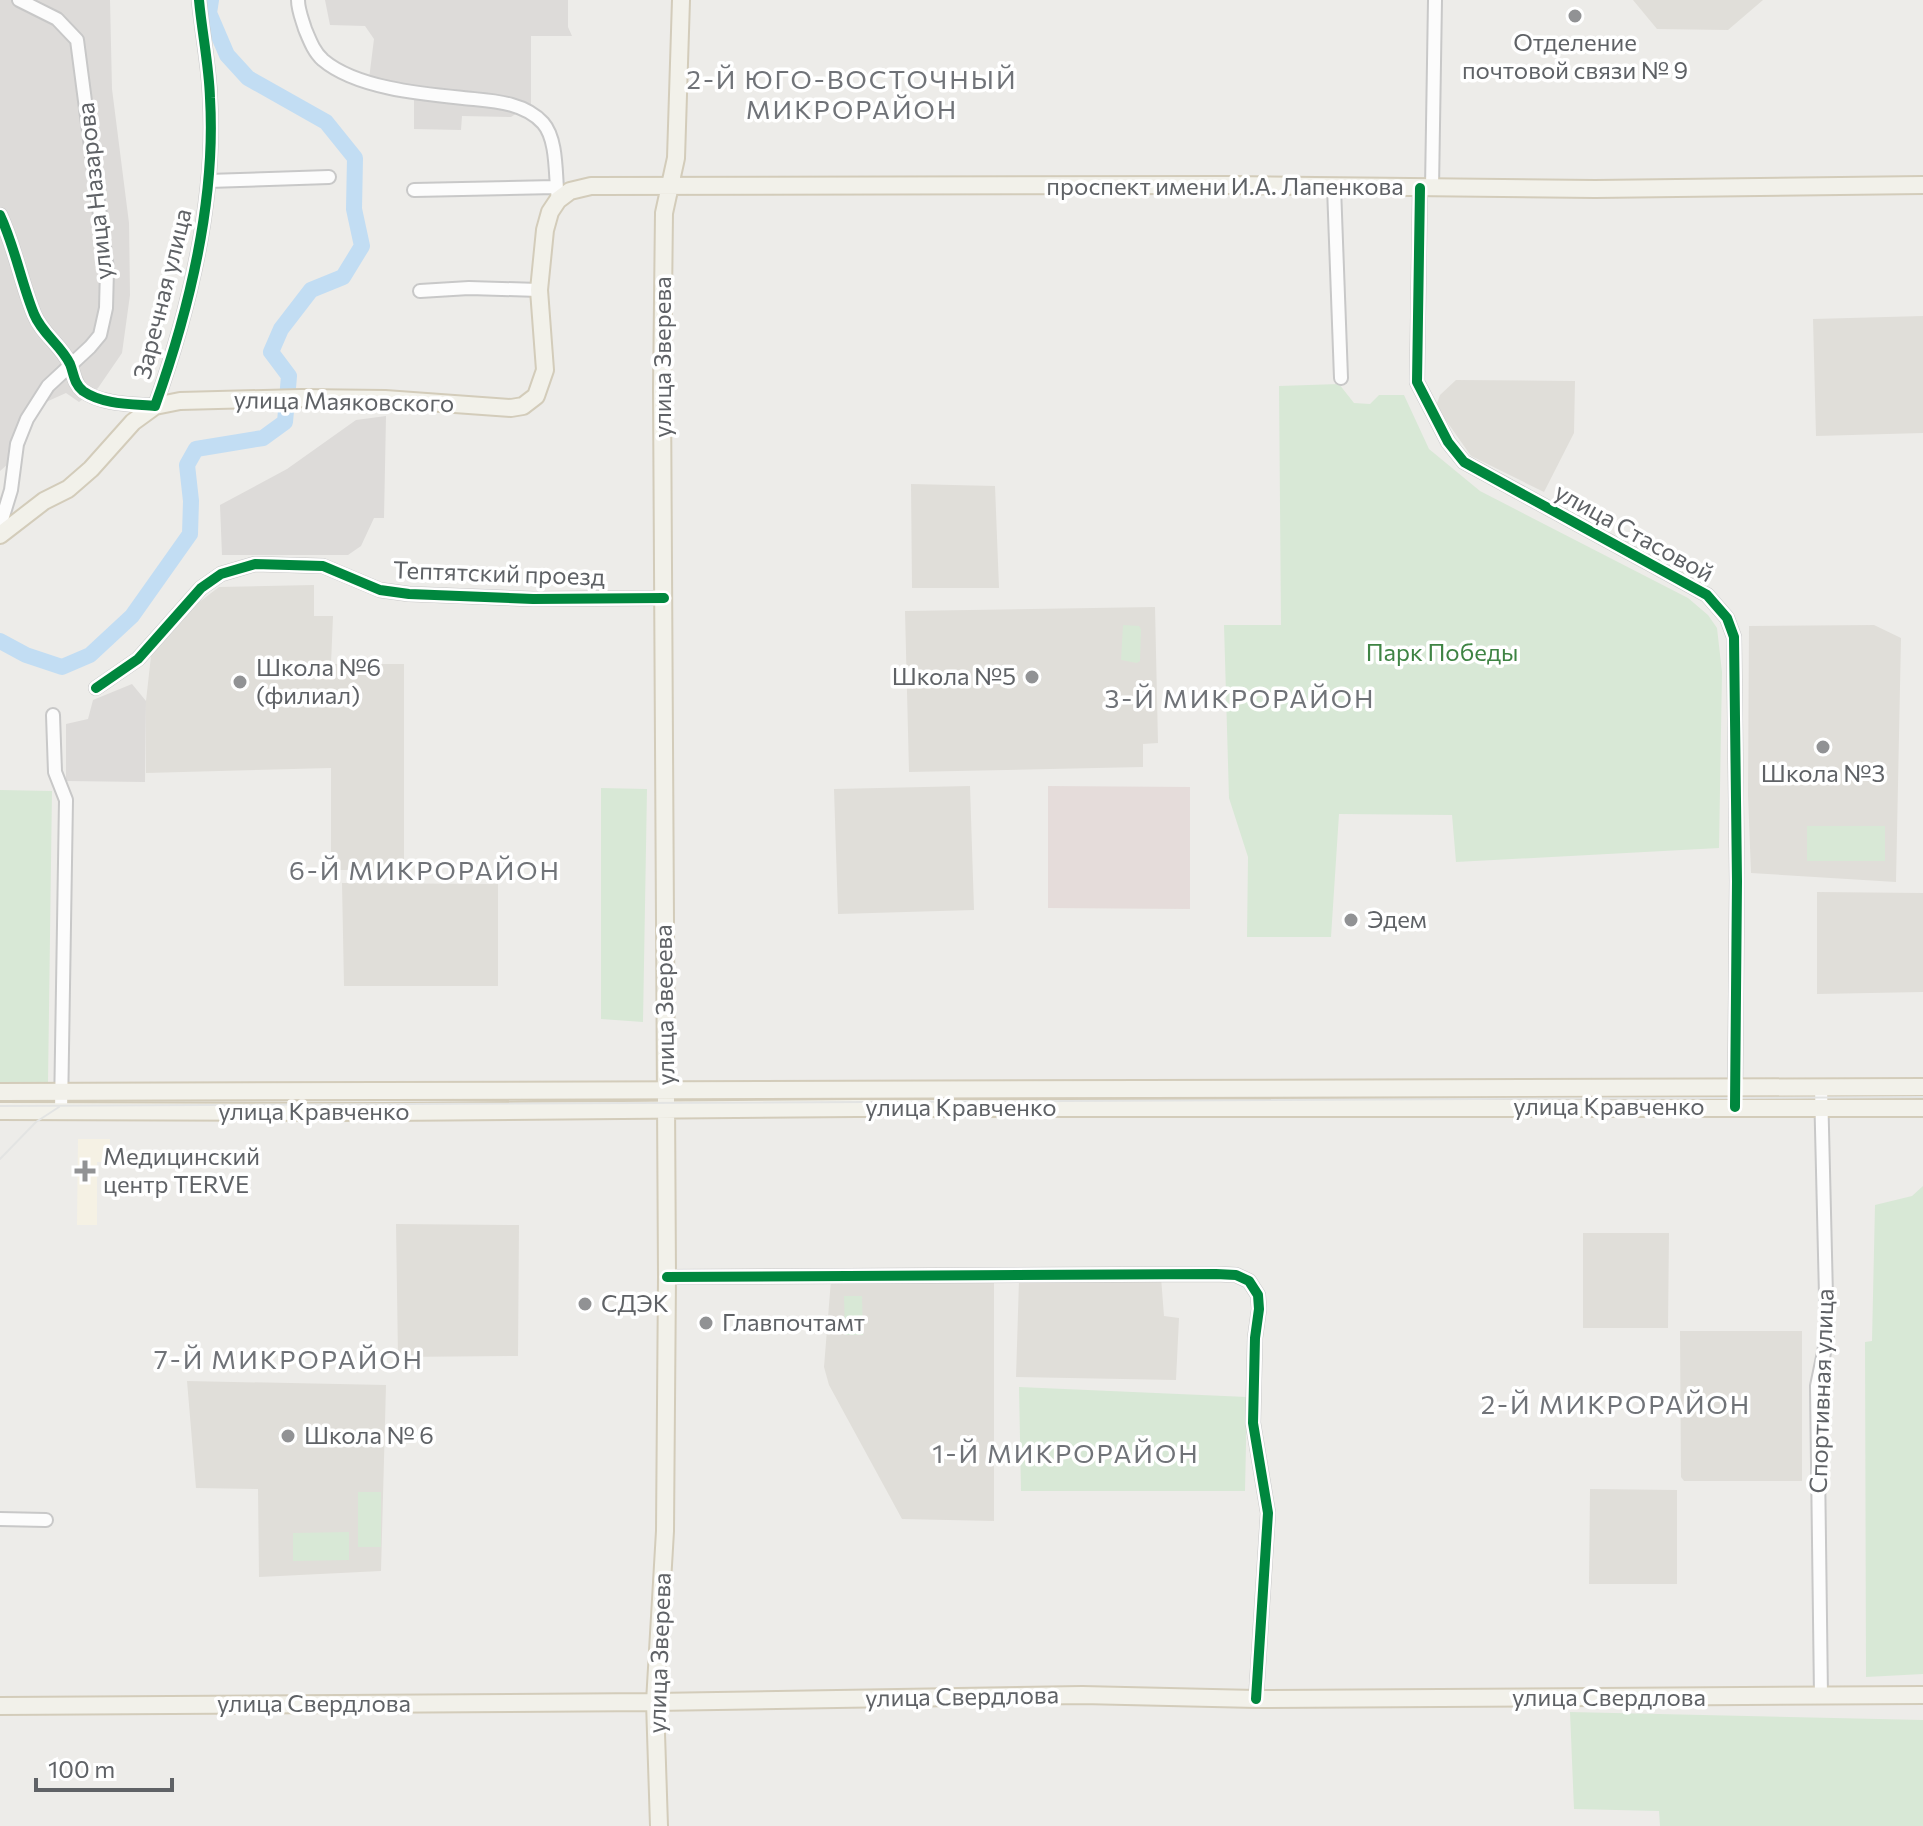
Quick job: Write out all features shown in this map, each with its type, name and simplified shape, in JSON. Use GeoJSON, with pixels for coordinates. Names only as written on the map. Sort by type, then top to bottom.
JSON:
{"type":"FeatureCollection","features":[{"type":"Feature","properties":{"kind":"main road","name":"улица Зверева"},"geometry":{"type":"LineString","coordinates":[[659,1826],[655,1702],[665,1531],[667,1277],[664,213],[676,158],[681,0]]}},
{"type":"Feature","properties":{"kind":"main road","name":"проспект имени И.А. Лапенкова"},"geometry":{"type":"LineString","coordinates":[[557,193],[591,186],[671,185],[1426,188],[1923,185]]}},
{"type":"Feature","properties":{"kind":"main road"},"geometry":{"type":"LineString","coordinates":[[539,290],[545,230],[557,193]]}},
{"type":"Feature","properties":{"kind":"main road","name":"улица Маяковского"},"geometry":{"type":"LineString","coordinates":[[155,406],[180,401],[301,398],[385,399],[511,408],[523,406],[540,388],[545,370],[539,290]]}},
{"type":"Feature","properties":{"kind":"main road","name":"Заречная улица"},"geometry":{"type":"LineString","coordinates":[[0,535],[44,501],[68,489],[91,469],[133,422],[155,406]]}},
{"type":"Feature","properties":{"kind":"main road","name":"улица Кравченко"},"geometry":{"type":"LineString","coordinates":[[0,1092],[1923,1087]]}},
{"type":"Feature","properties":{"kind":"main road","name":"улица Кравченко"},"geometry":{"type":"LineString","coordinates":[[0,1111],[267,1113],[856,1108],[1923,1108]]}},
{"type":"Feature","properties":{"kind":"main road","name":"улица Свердлова"},"geometry":{"type":"LineString","coordinates":[[0,1706],[655,1702],[1066,1695],[1256,1699],[1923,1695]]}},
{"type":"Feature","properties":{"kind":"street","name":"улица Назарова"},"geometry":{"type":"LineString","coordinates":[[0,526],[11,490],[17,444],[27,419],[48,386],[100,335],[106,308],[107,269],[77,40],[57,19],[19,0]]}},
{"type":"Feature","properties":{"kind":"street","name":"Заречная улица"},"geometry":{"type":"LineString","coordinates":[[155,406],[166,378],[202,236],[208,181],[210,96],[199,0]]}},
{"type":"Feature","properties":{"kind":"street"},"geometry":{"type":"LineString","coordinates":[[298,0],[311,44],[323,60],[334,68],[362,81],[431,95],[501,102],[529,112],[545,125],[551,141],[557,193],[414,190]]}},
{"type":"Feature","properties":{"kind":"street","name":"улица Стасовой"},"geometry":{"type":"LineString","coordinates":[[1435,0],[1417,382],[1448,442],[1464,462],[1707,595],[1727,618],[1734,637],[1735,1107]]}},
{"type":"Feature","properties":{"kind":"street","name":"Заречная улица"},"geometry":{"type":"LineString","coordinates":[[208,181],[329,177]]}},
{"type":"Feature","properties":{"kind":"street"},"geometry":{"type":"LineString","coordinates":[[1334,187],[1341,378]]}},
{"type":"Feature","properties":{"kind":"street"},"geometry":{"type":"LineString","coordinates":[[0,215],[13,243],[35,315],[70,365],[76,383],[83,391],[98,398],[155,406]]}},
{"type":"Feature","properties":{"kind":"street"},"geometry":{"type":"LineString","coordinates":[[420,291],[469,288],[539,290]]}},
{"type":"Feature","properties":{"kind":"street","name":"Тептятский проезд"},"geometry":{"type":"LineString","coordinates":[[96,688],[138,659],[201,588],[221,574],[255,564],[323,566],[380,590],[409,594],[533,599],[664,598]]}},
{"type":"Feature","properties":{"kind":"street"},"geometry":{"type":"LineString","coordinates":[[53,715],[55,772],[66,800],[61,1112]]}},
{"type":"Feature","properties":{"kind":"street","name":"Спортивная улица"},"geometry":{"type":"LineString","coordinates":[[1821,1087],[1827,1338],[1817,1386],[1821,1696]]}},
{"type":"Feature","properties":{"kind":"street"},"geometry":{"type":"LineString","coordinates":[[1877,1087],[1877,1108]]}},
{"type":"Feature","properties":{"kind":"street"},"geometry":{"type":"LineString","coordinates":[[1090,1088],[1090,1108]]}},
{"type":"Feature","properties":{"kind":"street"},"geometry":{"type":"LineString","coordinates":[[1152,1088],[1152,1109]]}},
{"type":"Feature","properties":{"kind":"street"},"geometry":{"type":"LineString","coordinates":[[1522,1088],[1522,1108]]}},
{"type":"Feature","properties":{"kind":"street"},"geometry":{"type":"LineString","coordinates":[[856,1108],[857,1089]]}},
{"type":"Feature","properties":{"kind":"street"},"geometry":{"type":"LineString","coordinates":[[899,1089],[899,1108]]}},
{"type":"Feature","properties":{"kind":"street"},"geometry":{"type":"LineString","coordinates":[[962,1089],[962,1108]]}},
{"type":"Feature","properties":{"kind":"street"},"geometry":{"type":"LineString","coordinates":[[1027,1089],[1027,1108]]}},
{"type":"Feature","properties":{"kind":"street"},"geometry":{"type":"LineString","coordinates":[[572,1090],[573,1110]]}},
{"type":"Feature","properties":{"kind":"street"},"geometry":{"type":"LineString","coordinates":[[783,1090],[783,1109]]}},
{"type":"Feature","properties":{"kind":"street"},"geometry":{"type":"LineString","coordinates":[[267,1092],[267,1113]]}},
{"type":"Feature","properties":{"kind":"street"},"geometry":{"type":"LineString","coordinates":[[324,1092],[326,1112]]}},
{"type":"Feature","properties":{"kind":"street"},"geometry":{"type":"LineString","coordinates":[[667,1277],[1216,1274],[1236,1275],[1249,1281],[1258,1295],[1253,1423],[1268,1513],[1256,1699]]}},
{"type":"Feature","properties":{"kind":"street"},"geometry":{"type":"LineString","coordinates":[[0,1519],[46,1520]]}},
{"type":"Feature","properties":{"kind":"shaded area"},"geometry":{"type":"Polygon","coordinates":[[[0,0],[110,0],[112,89],[129,223],[130,295],[122,353],[98,388],[79,402],[66,393],[46,402],[34,418],[23,451],[0,471],[0,0]]]}},
{"type":"Feature","properties":{"kind":"shaded area"},"geometry":{"type":"Polygon","coordinates":[[[325,0],[568,0],[568,27],[572,36],[531,36],[531,104],[511,117],[462,116],[461,130],[414,129],[414,98],[369,79],[374,39],[365,26],[330,25],[325,0]]]}},
{"type":"Feature","properties":{"kind":"shaded area"},"geometry":{"type":"Polygon","coordinates":[[[1633,0],[1763,0],[1728,30],[1657,29],[1633,0]]]}},
{"type":"Feature","properties":{"kind":"shaded area"},"geometry":{"type":"Polygon","coordinates":[[[1923,316],[1923,433],[1816,436],[1813,319],[1923,316]]]}},
{"type":"Feature","properties":{"kind":"shaded area"},"geometry":{"type":"Polygon","coordinates":[[[1456,380],[1575,381],[1574,433],[1544,492],[1471,456],[1436,406],[1440,395],[1456,380]]]}},
{"type":"Feature","properties":{"kind":"shaded area"},"geometry":{"type":"Polygon","coordinates":[[[386,416],[384,518],[374,518],[361,546],[348,555],[222,555],[220,505],[287,469],[356,420],[386,416]]]}},
{"type":"Feature","properties":{"kind":"shaded area"},"geometry":{"type":"Polygon","coordinates":[[[911,484],[995,486],[999,588],[912,588],[911,484]]]}},
{"type":"Feature","properties":{"kind":"shaded area","name":"Школа №6 (филиал)"},"geometry":{"type":"Polygon","coordinates":[[[314,585],[314,616],[333,616],[331,664],[404,664],[404,870],[331,870],[331,768],[146,773],[146,701],[151,656],[169,625],[219,587],[314,585]]]}},
{"type":"Feature","properties":{"kind":"shaded area","name":"Школа №5"},"geometry":{"type":"Polygon","coordinates":[[[1155,607],[1158,743],[1143,744],[1143,767],[909,772],[905,611],[1155,607]]]}},
{"type":"Feature","properties":{"kind":"shaded area","name":"Школа №3"},"geometry":{"type":"Polygon","coordinates":[[[1874,625],[1901,638],[1896,882],[1751,873],[1749,626],[1874,625]]]}},
{"type":"Feature","properties":{"kind":"shaded area"},"geometry":{"type":"Polygon","coordinates":[[[132,684],[146,701],[145,782],[66,781],[66,724],[88,719],[93,700],[132,684]]]}},
{"type":"Feature","properties":{"kind":"shaded area"},"geometry":{"type":"Polygon","coordinates":[[[970,786],[974,910],[838,914],[834,789],[970,786]]]}},
{"type":"Feature","properties":{"kind":"shaded area"},"geometry":{"type":"Polygon","coordinates":[[[1048,786],[1190,787],[1190,909],[1048,908],[1048,786]]]}},
{"type":"Feature","properties":{"kind":"shaded area"},"geometry":{"type":"Polygon","coordinates":[[[342,883],[498,884],[498,986],[344,986],[342,883]]]}},
{"type":"Feature","properties":{"kind":"shaded area"},"geometry":{"type":"Polygon","coordinates":[[[1817,892],[1923,893],[1923,992],[1817,994],[1817,892]]]}},
{"type":"Feature","properties":{"kind":"shaded area"},"geometry":{"type":"Polygon","coordinates":[[[78,1139],[110,1139],[110,1162],[97,1162],[97,1225],[77,1225],[78,1139]]]}},
{"type":"Feature","properties":{"kind":"shaded area"},"geometry":{"type":"Polygon","coordinates":[[[396,1224],[519,1225],[518,1356],[398,1357],[396,1224]]]}},
{"type":"Feature","properties":{"kind":"shaded area"},"geometry":{"type":"Polygon","coordinates":[[[1583,1233],[1669,1233],[1668,1328],[1583,1328],[1583,1233]]]}},
{"type":"Feature","properties":{"kind":"shaded area"},"geometry":{"type":"Polygon","coordinates":[[[1161,1277],[1164,1316],[1179,1318],[1176,1380],[1016,1377],[1019,1280],[1161,1277]]]}},
{"type":"Feature","properties":{"kind":"shaded area"},"geometry":{"type":"Polygon","coordinates":[[[831,1280],[994,1280],[994,1521],[902,1519],[829,1385],[824,1367],[831,1280]]]}},
{"type":"Feature","properties":{"kind":"shaded area"},"geometry":{"type":"Polygon","coordinates":[[[1680,1331],[1802,1331],[1802,1481],[1684,1481],[1681,1477],[1680,1331]]]}},
{"type":"Feature","properties":{"kind":"shaded area","name":"Школа № 6"},"geometry":{"type":"Polygon","coordinates":[[[187,1381],[386,1385],[381,1571],[259,1577],[258,1489],[196,1488],[187,1381]]]}},
{"type":"Feature","properties":{"kind":"shaded area"},"geometry":{"type":"Polygon","coordinates":[[[1590,1489],[1677,1490],[1677,1584],[1589,1584],[1590,1489]]]}},
{"type":"Feature","properties":{"kind":"green space","name":"Парк Победы"},"geometry":{"type":"Polygon","coordinates":[[[1339,384],[1354,403],[1370,404],[1379,395],[1404,395],[1429,449],[1480,491],[1688,598],[1708,615],[1717,628],[1722,672],[1719,848],[1456,862],[1452,815],[1339,814],[1331,937],[1247,937],[1248,857],[1229,798],[1224,625],[1281,625],[1279,386],[1339,384]]]}},
{"type":"Feature","properties":{"kind":"green space"},"geometry":{"type":"Polygon","coordinates":[[[1123,625],[1139,626],[1141,629],[1140,661],[1137,663],[1121,660],[1123,625]]]}},
{"type":"Feature","properties":{"kind":"green space"},"geometry":{"type":"Polygon","coordinates":[[[601,788],[647,789],[643,1022],[601,1019],[601,788]]]}},
{"type":"Feature","properties":{"kind":"green space"},"geometry":{"type":"Polygon","coordinates":[[[0,790],[52,791],[48,1083],[0,1084],[0,790]]]}},
{"type":"Feature","properties":{"kind":"green space"},"geometry":{"type":"Polygon","coordinates":[[[1807,826],[1885,826],[1885,861],[1807,861],[1807,826]]]}},
{"type":"Feature","properties":{"kind":"green space"},"geometry":{"type":"Polygon","coordinates":[[[1923,1186],[1923,1674],[1866,1677],[1865,1342],[1872,1341],[1875,1205],[1912,1196],[1923,1186]]]}},
{"type":"Feature","properties":{"kind":"green space"},"geometry":{"type":"Polygon","coordinates":[[[844,1296],[862,1296],[863,1335],[845,1335],[844,1296]]]}},
{"type":"Feature","properties":{"kind":"green space"},"geometry":{"type":"Polygon","coordinates":[[[1019,1387],[1247,1397],[1245,1491],[1021,1491],[1019,1387]]]}},
{"type":"Feature","properties":{"kind":"green space"},"geometry":{"type":"Polygon","coordinates":[[[358,1492],[381,1492],[381,1547],[358,1547],[358,1492]]]}},
{"type":"Feature","properties":{"kind":"green space"},"geometry":{"type":"Polygon","coordinates":[[[349,1532],[349,1560],[293,1561],[293,1533],[349,1532]]]}},
{"type":"Feature","properties":{"kind":"green space"},"geometry":{"type":"Polygon","coordinates":[[[1570,1712],[1923,1720],[1923,1826],[1660,1826],[1659,1811],[1574,1809],[1570,1712]]]}},
{"type":"Feature","properties":{"kind":"waterway"},"geometry":{"type":"LineString","coordinates":[[0,641],[26,655],[62,667],[90,655],[132,616],[190,534],[191,501],[187,465],[196,449],[263,438],[285,422],[289,376],[271,352],[281,329],[311,290],[343,277],[362,246],[354,209],[355,158],[326,122],[248,78],[227,55],[209,13],[211,0]]}},
{"type":"Feature","properties":{"kind":"tram line"},"geometry":{"type":"LineString","coordinates":[[0,1106],[1923,1097]]}},
{"type":"Feature","properties":{"kind":"tram line"},"geometry":{"type":"LineString","coordinates":[[0,1159],[36,1122],[59,1107]]}},
{"type":"Feature","properties":{"kind":"cycle path"},"geometry":{"type":"LineString","coordinates":[[0,215],[34,314],[66,357],[80,388],[91,396],[109,401],[155,406],[189,293],[209,175],[209,86],[199,0]]}},
{"type":"Feature","properties":{"kind":"cycle path"},"geometry":{"type":"LineString","coordinates":[[1420,188],[1417,382],[1448,442],[1464,462],[1707,595],[1727,618],[1734,637],[1737,881],[1735,1107]]}},
{"type":"Feature","properties":{"kind":"cycle path"},"geometry":{"type":"LineString","coordinates":[[96,688],[138,659],[201,588],[221,574],[255,564],[323,566],[380,590],[409,594],[533,599],[664,598]]}},
{"type":"Feature","properties":{"kind":"cycle path"},"geometry":{"type":"LineString","coordinates":[[667,1277],[1216,1274],[1236,1275],[1249,1281],[1258,1295],[1253,1423],[1268,1513],[1256,1699]]}},
{"type":"Feature","properties":{"kind":"place","name":"Отделение почтовой связи № 9"},"geometry":{"type":"Point","coordinates":[1575,16]}},
{"type":"Feature","properties":{"kind":"place","name":"Школа №5"},"geometry":{"type":"Point","coordinates":[1032,677]}},
{"type":"Feature","properties":{"kind":"place","name":"Школа №6 (филиал)"},"geometry":{"type":"Point","coordinates":[240,682]}},
{"type":"Feature","properties":{"kind":"place","name":"Школа №3"},"geometry":{"type":"Point","coordinates":[1823,747]}},
{"type":"Feature","properties":{"kind":"place","name":"Эдем"},"geometry":{"type":"Point","coordinates":[1351,920]}},
{"type":"Feature","properties":{"kind":"place","name":"Медицинский центр TERVE"},"geometry":{"type":"Point","coordinates":[85,1171]}},
{"type":"Feature","properties":{"kind":"place","name":"СДЭК"},"geometry":{"type":"Point","coordinates":[585,1304]}},
{"type":"Feature","properties":{"kind":"place","name":"Главпочтамт"},"geometry":{"type":"Point","coordinates":[706,1323]}},
{"type":"Feature","properties":{"kind":"place","name":"Школа № 6"},"geometry":{"type":"Point","coordinates":[288,1436]}},
{"type":"Feature","properties":{"kind":"district","name":"2-Й ЮГО-ВОСТОЧНЫЙ МИКРОРАЙОН"},"geometry":{"type":"Point","coordinates":[852,95]}},
{"type":"Feature","properties":{"kind":"district","name":"3-Й МИКРОРАЙОН"},"geometry":{"type":"Point","coordinates":[1240,699]}},
{"type":"Feature","properties":{"kind":"district","name":"6-Й МИКРОРАЙОН"},"geometry":{"type":"Point","coordinates":[425,871]}},
{"type":"Feature","properties":{"kind":"district","name":"7-Й МИКРОРАЙОН"},"geometry":{"type":"Point","coordinates":[289,1360]}},
{"type":"Feature","properties":{"kind":"district","name":"2-Й МИКРОРАЙОН"},"geometry":{"type":"Point","coordinates":[1616,1405]}},
{"type":"Feature","properties":{"kind":"district","name":"1-Й МИКРОРАЙОН"},"geometry":{"type":"Point","coordinates":[1066,1454]}}]}
